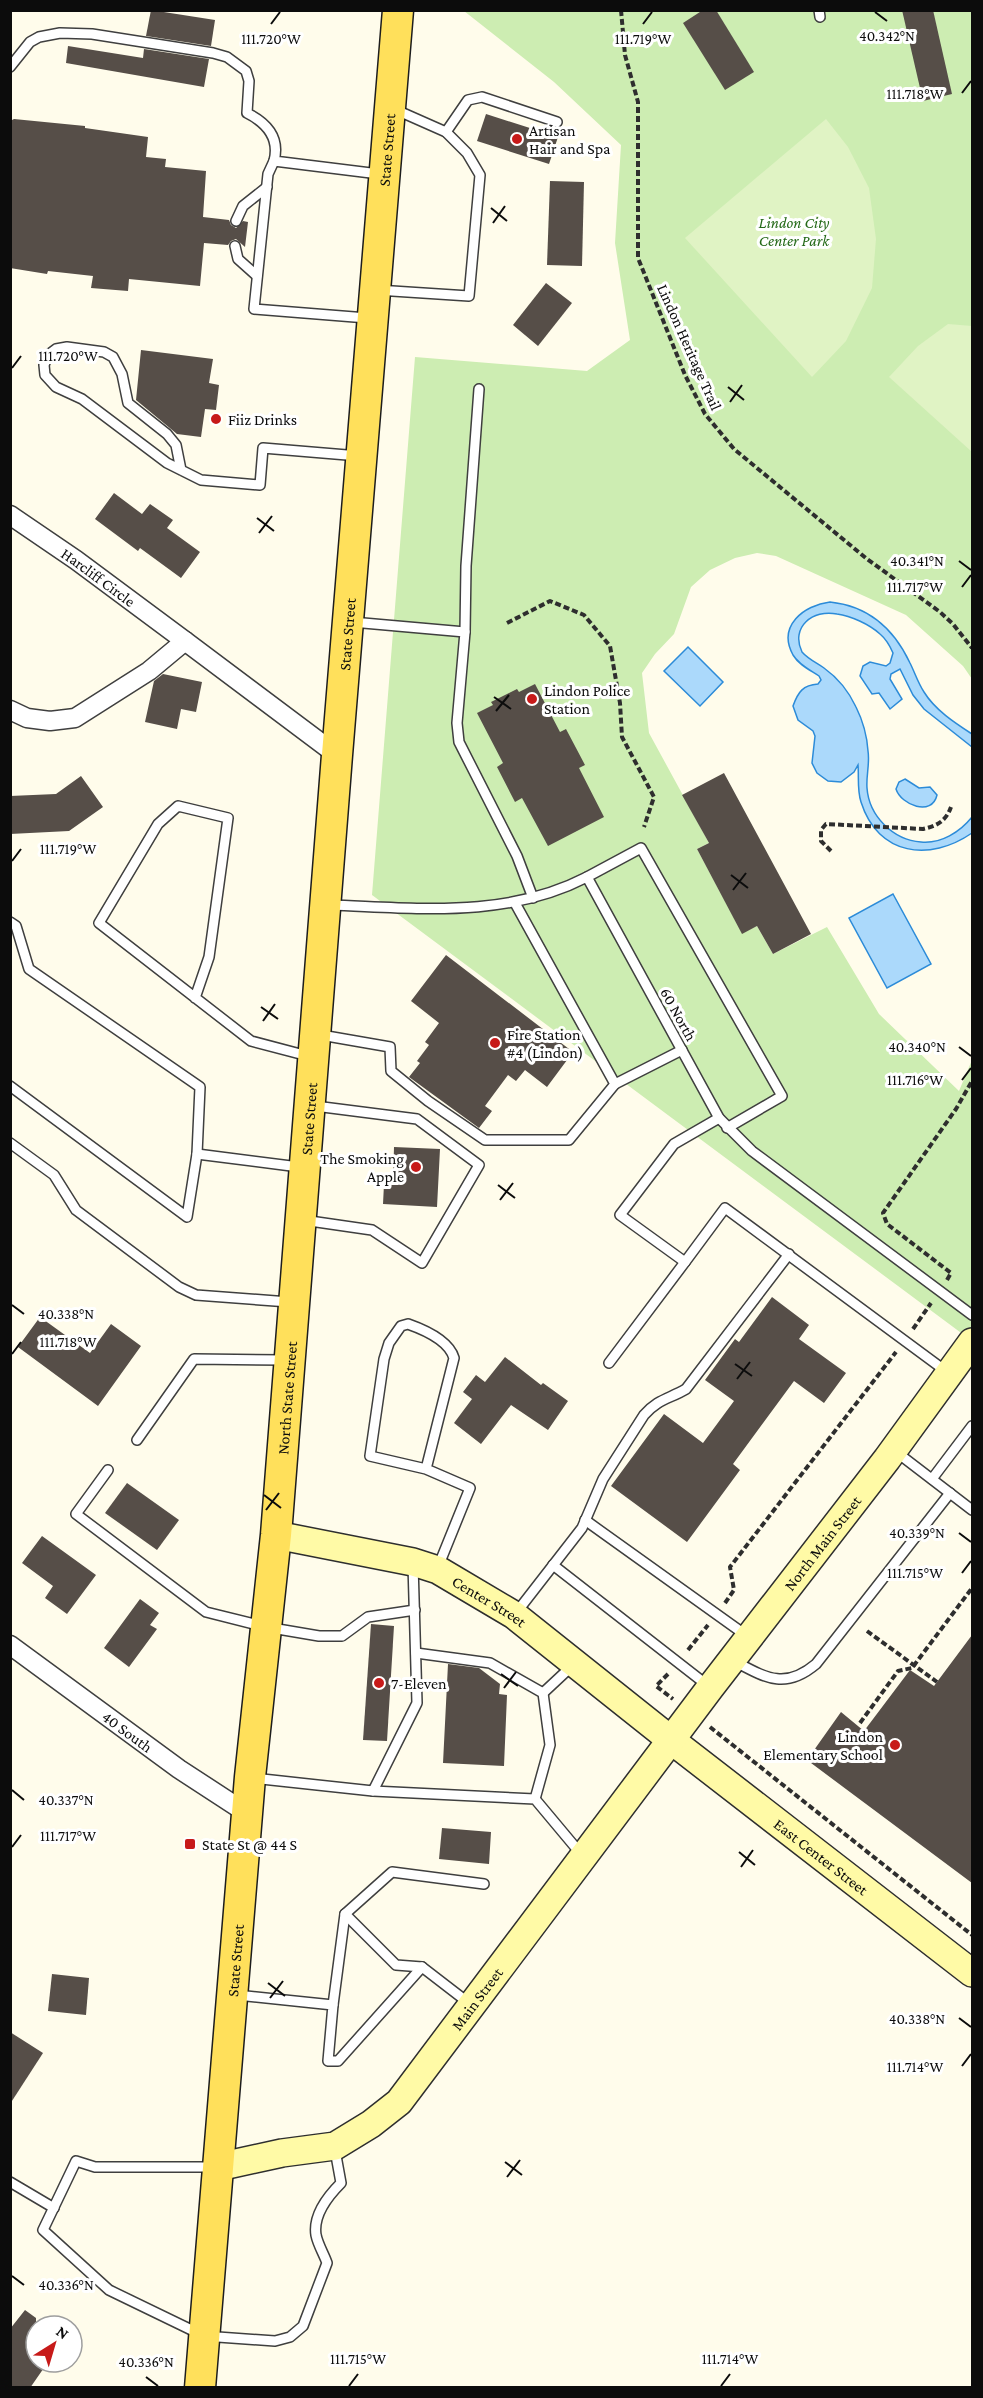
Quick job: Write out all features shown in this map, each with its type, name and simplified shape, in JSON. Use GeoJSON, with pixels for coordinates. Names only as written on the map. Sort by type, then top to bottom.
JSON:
{"type":"FeatureCollection","features":[{"type":"Feature","properties":{"kind":"main road","name":"State Street"},"geometry":{"type":"LineString","coordinates":[[298,1260],[398,10]]}},
{"type":"Feature","properties":{"kind":"main road","name":"North State Street"},"geometry":{"type":"LineString","coordinates":[[276,1535],[298,1260]]}},
{"type":"Feature","properties":{"kind":"main road","name":"State Street"},"geometry":{"type":"LineString","coordinates":[[200,2388],[250,1777],[276,1535]]}},
{"type":"Feature","properties":{"kind":"street","name":"Harcliff Circle"},"geometry":{"type":"LineString","coordinates":[[10,515],[76,560],[337,755]]}},
{"type":"Feature","properties":{"kind":"street"},"geometry":{"type":"LineString","coordinates":[[10,710],[27,718],[50,721],[75,718],[150,670],[185,641]]}},
{"type":"Feature","properties":{"kind":"street","name":"North Main Street"},"geometry":{"type":"LineString","coordinates":[[671,1740],[894,1450],[972,1342]]}},
{"type":"Feature","properties":{"kind":"street","name":"Center Street"},"geometry":{"type":"LineString","coordinates":[[276,1535],[425,1566],[514,1615],[671,1740]]}},
{"type":"Feature","properties":{"kind":"street","name":"40 South"},"geometry":{"type":"LineString","coordinates":[[10,1645],[179,1768],[248,1814]]}},
{"type":"Feature","properties":{"kind":"street","name":"Main Street"},"geometry":{"type":"LineString","coordinates":[[218,2168],[282,2153],[335,2146],[371,2124],[399,2102],[671,1740]]}},
{"type":"Feature","properties":{"kind":"street","name":"East Center Street"},"geometry":{"type":"LineString","coordinates":[[671,1740],[972,1973]]}},
{"type":"Feature","properties":{"kind":"lane"},"geometry":{"type":"LineString","coordinates":[[10,67],[30,42],[39,37],[60,33],[92,34],[227,57],[246,71],[249,81],[247,113],[261,122],[273,136],[276,146],[274,161],[268,174],[254,309],[374,304],[469,296],[480,175],[467,153],[446,132],[390,107]]}},
{"type":"Feature","properties":{"kind":"lane"},"geometry":{"type":"LineString","coordinates":[[446,132],[468,100],[482,97],[557,122]]}},
{"type":"Feature","properties":{"kind":"lane"},"geometry":{"type":"LineString","coordinates":[[274,161],[385,174]]}},
{"type":"Feature","properties":{"kind":"lane"},"geometry":{"type":"LineString","coordinates":[[236,221],[243,206],[267,187]]}},
{"type":"Feature","properties":{"kind":"lane"},"geometry":{"type":"LineString","coordinates":[[235,246],[238,259],[257,276]]}},
{"type":"Feature","properties":{"kind":"lane"},"geometry":{"type":"LineString","coordinates":[[181,470],[176,446],[128,403],[120,369],[113,357],[97,351],[67,347],[56,349],[45,360],[45,375],[56,387],[82,399],[167,463],[181,470],[201,480],[260,485],[263,448],[362,456]]}},
{"type":"Feature","properties":{"kind":"lane"},"geometry":{"type":"LineString","coordinates":[[479,389],[466,566],[465,632],[457,723],[459,742],[517,856],[533,898]]}},
{"type":"Feature","properties":{"kind":"lane"},"geometry":{"type":"LineString","coordinates":[[348,621],[465,632]]}},
{"type":"Feature","properties":{"kind":"lane"},"geometry":{"type":"LineString","coordinates":[[195,998],[209,957],[228,818],[178,806],[158,824],[99,923],[195,998],[251,1041],[314,1046],[390,1047],[392,1071],[428,1101],[485,1140],[568,1140],[615,1084],[682,1050]]}},
{"type":"Feature","properties":{"kind":"lane"},"geometry":{"type":"LineString","coordinates":[[326,905],[486,908],[515,903],[560,891],[641,848],[782,1096],[727,1128]]}},
{"type":"Feature","properties":{"kind":"lane","name":"60 North"},"geometry":{"type":"LineString","coordinates":[[587,877],[719,1118],[727,1128],[752,1151],[972,1315]]}},
{"type":"Feature","properties":{"kind":"lane"},"geometry":{"type":"LineString","coordinates":[[515,903],[615,1084]]}},
{"type":"Feature","properties":{"kind":"lane"},"geometry":{"type":"LineString","coordinates":[[10,922],[16,926],[29,969],[200,1087],[197,1154],[188,1217],[10,1086]]}},
{"type":"Feature","properties":{"kind":"lane"},"geometry":{"type":"LineString","coordinates":[[301,1220],[372,1230],[422,1263],[479,1165],[417,1119],[310,1106]]}},
{"type":"Feature","properties":{"kind":"lane"},"geometry":{"type":"LineString","coordinates":[[684,1262],[620,1215],[674,1144],[719,1118]]}},
{"type":"Feature","properties":{"kind":"lane"},"geometry":{"type":"LineString","coordinates":[[10,1143],[54,1175],[76,1210],[179,1287],[196,1295],[294,1303]]}},
{"type":"Feature","properties":{"kind":"lane"},"geometry":{"type":"LineString","coordinates":[[197,1154],[305,1168]]}},
{"type":"Feature","properties":{"kind":"lane"},"geometry":{"type":"LineString","coordinates":[[609,1363],[725,1208],[950,1373]]}},
{"type":"Feature","properties":{"kind":"lane"},"geometry":{"type":"LineString","coordinates":[[514,1615],[585,1520],[603,1479],[644,1415],[663,1398],[675,1396],[686,1389],[789,1254]]}},
{"type":"Feature","properties":{"kind":"lane"},"geometry":{"type":"LineString","coordinates":[[374,1791],[417,1703],[415,1610],[425,1566],[470,1488],[426,1469],[370,1456],[384,1359],[389,1343],[401,1326],[408,1324],[420,1328],[452,1350],[454,1358],[426,1469]]}},
{"type":"Feature","properties":{"kind":"lane"},"geometry":{"type":"LineString","coordinates":[[137,1440],[194,1359],[290,1360]]}},
{"type":"Feature","properties":{"kind":"lane"},"geometry":{"type":"LineString","coordinates":[[932,1479],[972,1426]]}},
{"type":"Feature","properties":{"kind":"lane"},"geometry":{"type":"LineString","coordinates":[[894,1450],[972,1510]]}},
{"type":"Feature","properties":{"kind":"lane"},"geometry":{"type":"LineString","coordinates":[[108,1470],[76,1514],[206,1612],[266,1627],[319,1636],[342,1636],[368,1617],[415,1610]]}},
{"type":"Feature","properties":{"kind":"lane"},"geometry":{"type":"LineString","coordinates":[[732,1659],[759,1674],[782,1679],[795,1678],[804,1674],[816,1664],[950,1493]]}},
{"type":"Feature","properties":{"kind":"lane"},"geometry":{"type":"LineString","coordinates":[[585,1520],[749,1637]]}},
{"type":"Feature","properties":{"kind":"lane"},"geometry":{"type":"LineString","coordinates":[[553,1565],[710,1688]]}},
{"type":"Feature","properties":{"kind":"lane"},"geometry":{"type":"LineString","coordinates":[[416,1653],[490,1663],[543,1693]]}},
{"type":"Feature","properties":{"kind":"lane"},"geometry":{"type":"LineString","coordinates":[[543,1693],[575,1663]]}},
{"type":"Feature","properties":{"kind":"lane"},"geometry":{"type":"LineString","coordinates":[[535,1799],[550,1745],[543,1693]]}},
{"type":"Feature","properties":{"kind":"lane"},"geometry":{"type":"LineString","coordinates":[[250,1777],[374,1791],[535,1799],[583,1856]]}},
{"type":"Feature","properties":{"kind":"lane"},"geometry":{"type":"LineString","coordinates":[[422,1967],[338,2061],[328,2061],[345,1914],[392,1872],[484,1884]]}},
{"type":"Feature","properties":{"kind":"lane"},"geometry":{"type":"LineString","coordinates":[[345,1914],[396,1965],[422,1967],[472,2006]]}},
{"type":"Feature","properties":{"kind":"lane"},"geometry":{"type":"LineString","coordinates":[[233,1995],[333,2005]]}},
{"type":"Feature","properties":{"kind":"lane"},"geometry":{"type":"LineString","coordinates":[[218,2168],[95,2166],[76,2161],[43,2230],[109,2290],[204,2336],[275,2341],[290,2337],[303,2326],[327,2263],[316,2236],[316,2225],[320,2211],[331,2192],[341,2183],[335,2146]]}},
{"type":"Feature","properties":{"kind":"lane"},"geometry":{"type":"LineString","coordinates":[[10,2182],[54,2208]]}},
{"type":"Feature","properties":{"kind":"path","name":"Lindon Heritage Trail"},"geometry":{"type":"LineString","coordinates":[[621,10],[625,55],[638,102],[638,258],[685,375],[705,414],[734,449],[867,559],[940,612],[972,648]]}},
{"type":"Feature","properties":{"kind":"path"},"geometry":{"type":"LineString","coordinates":[[507,623],[550,601],[584,615],[610,646],[620,703],[622,737],[654,798],[644,827]]}},
{"type":"Feature","properties":{"kind":"path"},"geometry":{"type":"LineString","coordinates":[[831,851],[821,841],[821,830],[826,824],[923,829],[935,827],[947,817],[951,807]]}},
{"type":"Feature","properties":{"kind":"path"},"geometry":{"type":"LineString","coordinates":[[860,1723],[898,1671],[914,1666],[972,1588]]}},
{"type":"Feature","properties":{"kind":"path"},"geometry":{"type":"LineString","coordinates":[[867,1631],[937,1682]]}},
{"type":"Feature","properties":{"kind":"green space","name":"Lindon City Center Park"},"geometry":{"type":"Polygon","coordinates":[[[464,11],[972,11],[972,679],[963,666],[906,615],[776,556],[757,553],[735,558],[710,570],[691,587],[674,634],[655,654],[642,673],[649,733],[709,843],[697,849],[742,933],[757,926],[773,954],[827,927],[879,1014],[959,1091],[972,1060],[972,1341],[372,895],[415,357],[587,371],[630,340],[615,243],[621,145],[554,82],[464,11]]]}},
{"type":"Feature","properties":{"kind":"green space"},"geometry":{"type":"Polygon","coordinates":[[[826,119],[848,147],[869,188],[876,239],[872,288],[846,341],[812,377],[685,238],[826,119]]]}},
{"type":"Feature","properties":{"kind":"green space"},"geometry":{"type":"Polygon","coordinates":[[[948,324],[972,326],[972,452],[889,377],[918,346],[948,324]]]}},
{"type":"Feature","properties":{"kind":"water"},"geometry":{"type":"Polygon","coordinates":[[[830,602],[857,608],[879,621],[904,651],[929,699],[946,716],[972,734],[972,747],[924,709],[913,695],[900,669],[891,674],[890,679],[902,699],[890,709],[879,693],[872,694],[860,676],[863,666],[870,662],[886,666],[890,663],[893,653],[884,638],[871,627],[848,617],[828,613],[812,617],[801,628],[799,643],[802,652],[838,681],[850,696],[861,718],[869,760],[867,783],[872,808],[884,825],[901,837],[911,840],[928,842],[943,839],[962,828],[972,817],[972,833],[939,848],[907,849],[880,834],[869,820],[860,797],[858,765],[854,772],[841,782],[828,781],[817,773],[812,763],[815,736],[813,731],[798,720],[793,706],[802,690],[818,684],[821,680],[819,676],[795,659],[789,645],[788,635],[791,626],[803,612],[811,607],[830,602]]]}},
{"type":"Feature","properties":{"kind":"water"},"geometry":{"type":"Polygon","coordinates":[[[688,647],[723,682],[700,706],[664,671],[688,647]]]}},
{"type":"Feature","properties":{"kind":"water"},"geometry":{"type":"Polygon","coordinates":[[[905,779],[919,788],[930,787],[937,795],[934,802],[923,807],[904,800],[896,789],[899,782],[905,779]]]}},
{"type":"Feature","properties":{"kind":"water"},"geometry":{"type":"Polygon","coordinates":[[[893,894],[931,964],[887,988],[849,918],[893,894]]]}},
{"type":"Feature","properties":{"kind":"building"},"geometry":{"type":"Polygon","coordinates":[[[151,10],[215,20],[211,46],[146,36],[151,10]]]}},
{"type":"Feature","properties":{"kind":"building"},"geometry":{"type":"Polygon","coordinates":[[[703,10],[716,10],[754,72],[725,90],[683,23],[703,10]]]}},
{"type":"Feature","properties":{"kind":"building"},"geometry":{"type":"Polygon","coordinates":[[[902,10],[933,10],[952,94],[923,101],[902,10]]]}},
{"type":"Feature","properties":{"kind":"building"},"geometry":{"type":"Polygon","coordinates":[[[68,46],[143,58],[144,49],[209,59],[204,87],[66,63],[68,46]]]}},
{"type":"Feature","properties":{"kind":"building","name":"Artisan Hair and Spa"},"geometry":{"type":"Polygon","coordinates":[[[486,114],[558,137],[549,164],[477,141],[486,114]]]}},
{"type":"Feature","properties":{"kind":"building"},"geometry":{"type":"Polygon","coordinates":[[[14,119],[85,126],[85,128],[148,137],[146,157],[166,159],[165,167],[206,171],[203,217],[229,220],[236,228],[243,221],[248,222],[245,247],[236,239],[228,245],[204,243],[200,286],[129,279],[128,291],[91,288],[93,276],[48,271],[47,274],[10,268],[10,121],[14,119]]]}},
{"type":"Feature","properties":{"kind":"building"},"geometry":{"type":"Polygon","coordinates":[[[550,181],[584,182],[582,266],[547,265],[550,181]]]}},
{"type":"Feature","properties":{"kind":"building"},"geometry":{"type":"Polygon","coordinates":[[[546,283],[572,303],[538,346],[513,325],[546,283]]]}},
{"type":"Feature","properties":{"kind":"building"},"geometry":{"type":"Polygon","coordinates":[[[141,350],[213,359],[209,383],[219,385],[216,410],[205,409],[201,437],[177,434],[136,400],[141,350]]]}},
{"type":"Feature","properties":{"kind":"building"},"geometry":{"type":"Polygon","coordinates":[[[114,493],[142,514],[150,504],[173,520],[167,528],[200,552],[181,578],[140,548],[138,551],[95,519],[114,493]]]}},
{"type":"Feature","properties":{"kind":"building"},"geometry":{"type":"Polygon","coordinates":[[[163,674],[202,682],[196,712],[181,709],[177,729],[145,722],[154,681],[163,674]]]}},
{"type":"Feature","properties":{"kind":"building"},"geometry":{"type":"Polygon","coordinates":[[[535,684],[560,732],[566,729],[585,765],[579,768],[604,817],[548,846],[522,798],[515,802],[497,767],[503,763],[477,713],[493,705],[491,702],[517,689],[519,692],[535,684]]]}},
{"type":"Feature","properties":{"kind":"building"},"geometry":{"type":"Polygon","coordinates":[[[724,773],[811,934],[773,954],[757,926],[742,934],[697,849],[709,843],[682,795],[724,773]]]}},
{"type":"Feature","properties":{"kind":"building"},"geometry":{"type":"Polygon","coordinates":[[[81,776],[103,807],[69,831],[10,834],[10,796],[56,794],[81,776]]]}},
{"type":"Feature","properties":{"kind":"building","name":"Fire Station #4 (Lindon)"},"geometry":{"type":"Polygon","coordinates":[[[446,955],[573,1052],[547,1087],[525,1070],[516,1081],[508,1075],[485,1106],[492,1111],[479,1128],[409,1077],[420,1063],[417,1061],[429,1045],[425,1042],[439,1023],[411,1001],[446,955]]]}},
{"type":"Feature","properties":{"kind":"building","name":"The Smoking Apple"},"geometry":{"type":"Polygon","coordinates":[[[394,1147],[440,1149],[437,1207],[383,1204],[384,1184],[393,1185],[394,1147]]]}},
{"type":"Feature","properties":{"kind":"building"},"geometry":{"type":"Polygon","coordinates":[[[772,1297],[809,1325],[799,1339],[846,1373],[824,1403],[794,1381],[733,1464],[740,1470],[687,1542],[611,1486],[664,1414],[703,1443],[734,1401],[705,1380],[735,1339],[739,1342],[772,1297]]]}},
{"type":"Feature","properties":{"kind":"building"},"geometry":{"type":"Polygon","coordinates":[[[40,1317],[90,1353],[111,1324],[141,1346],[98,1406],[18,1347],[40,1317]]]}},
{"type":"Feature","properties":{"kind":"building"},"geometry":{"type":"Polygon","coordinates":[[[505,1357],[541,1385],[543,1383],[568,1401],[548,1430],[511,1405],[481,1444],[454,1423],[472,1399],[463,1392],[476,1375],[485,1382],[505,1357]]]}},
{"type":"Feature","properties":{"kind":"building"},"geometry":{"type":"Polygon","coordinates":[[[127,1483],[179,1520],[157,1550],[105,1513],[127,1483]]]}},
{"type":"Feature","properties":{"kind":"building"},"geometry":{"type":"Polygon","coordinates":[[[42,1536],[96,1575],[67,1614],[45,1598],[53,1586],[22,1563],[42,1536]]]}},
{"type":"Feature","properties":{"kind":"building"},"geometry":{"type":"Polygon","coordinates":[[[140,1599],[159,1613],[150,1625],[157,1629],[129,1667],[104,1648],[140,1599]]]}},
{"type":"Feature","properties":{"kind":"building","name":"7-Eleven"},"geometry":{"type":"Polygon","coordinates":[[[371,1624],[394,1626],[387,1741],[363,1740],[371,1624]]]}},
{"type":"Feature","properties":{"kind":"building","name":"Lindon Elementary School"},"geometry":{"type":"Polygon","coordinates":[[[972,1635],[972,1883],[807,1760],[841,1712],[864,1731],[910,1670],[934,1686],[972,1635]]]}},
{"type":"Feature","properties":{"kind":"building"},"geometry":{"type":"Polygon","coordinates":[[[448,1664],[479,1668],[500,1684],[499,1694],[507,1695],[504,1766],[443,1763],[448,1664]]]}},
{"type":"Feature","properties":{"kind":"building"},"geometry":{"type":"Polygon","coordinates":[[[442,1828],[491,1832],[489,1864],[439,1859],[442,1828]]]}},
{"type":"Feature","properties":{"kind":"building"},"geometry":{"type":"Polygon","coordinates":[[[52,1974],[89,1978],[86,2015],[48,2011],[52,1974]]]}},
{"type":"Feature","properties":{"kind":"building"},"geometry":{"type":"Polygon","coordinates":[[[10,2032],[43,2053],[10,2104],[10,2032]]]}},
{"type":"Feature","properties":{"kind":"building"},"geometry":{"type":"Polygon","coordinates":[[[25,2310],[30,2314],[24,2314],[24,2374],[40,2374],[30,2388],[10,2388],[10,2329],[25,2310]]]}},
{"type":"Feature","properties":{"kind":"place","name":"Artisan Hair and Spa"},"geometry":{"type":"Point","coordinates":[517,139]}},
{"type":"Feature","properties":{"kind":"place","name":"Fiiz Drinks"},"geometry":{"type":"Point","coordinates":[216,419]}},
{"type":"Feature","properties":{"kind":"place","name":"Lindon Police Station"},"geometry":{"type":"Point","coordinates":[532,699]}},
{"type":"Feature","properties":{"kind":"place","name":"Fire Station #4 (Lindon)"},"geometry":{"type":"Point","coordinates":[495,1043]}},
{"type":"Feature","properties":{"kind":"place","name":"The Smoking Apple"},"geometry":{"type":"Point","coordinates":[416,1167]}},
{"type":"Feature","properties":{"kind":"place","name":"7-Eleven"},"geometry":{"type":"Point","coordinates":[379,1683]}},
{"type":"Feature","properties":{"kind":"place","name":"Lindon Elementary School"},"geometry":{"type":"Point","coordinates":[895,1745]}},
{"type":"Feature","properties":{"kind":"place","name":"State St @ 44 S"},"geometry":{"type":"Point","coordinates":[190,1844]}}]}
